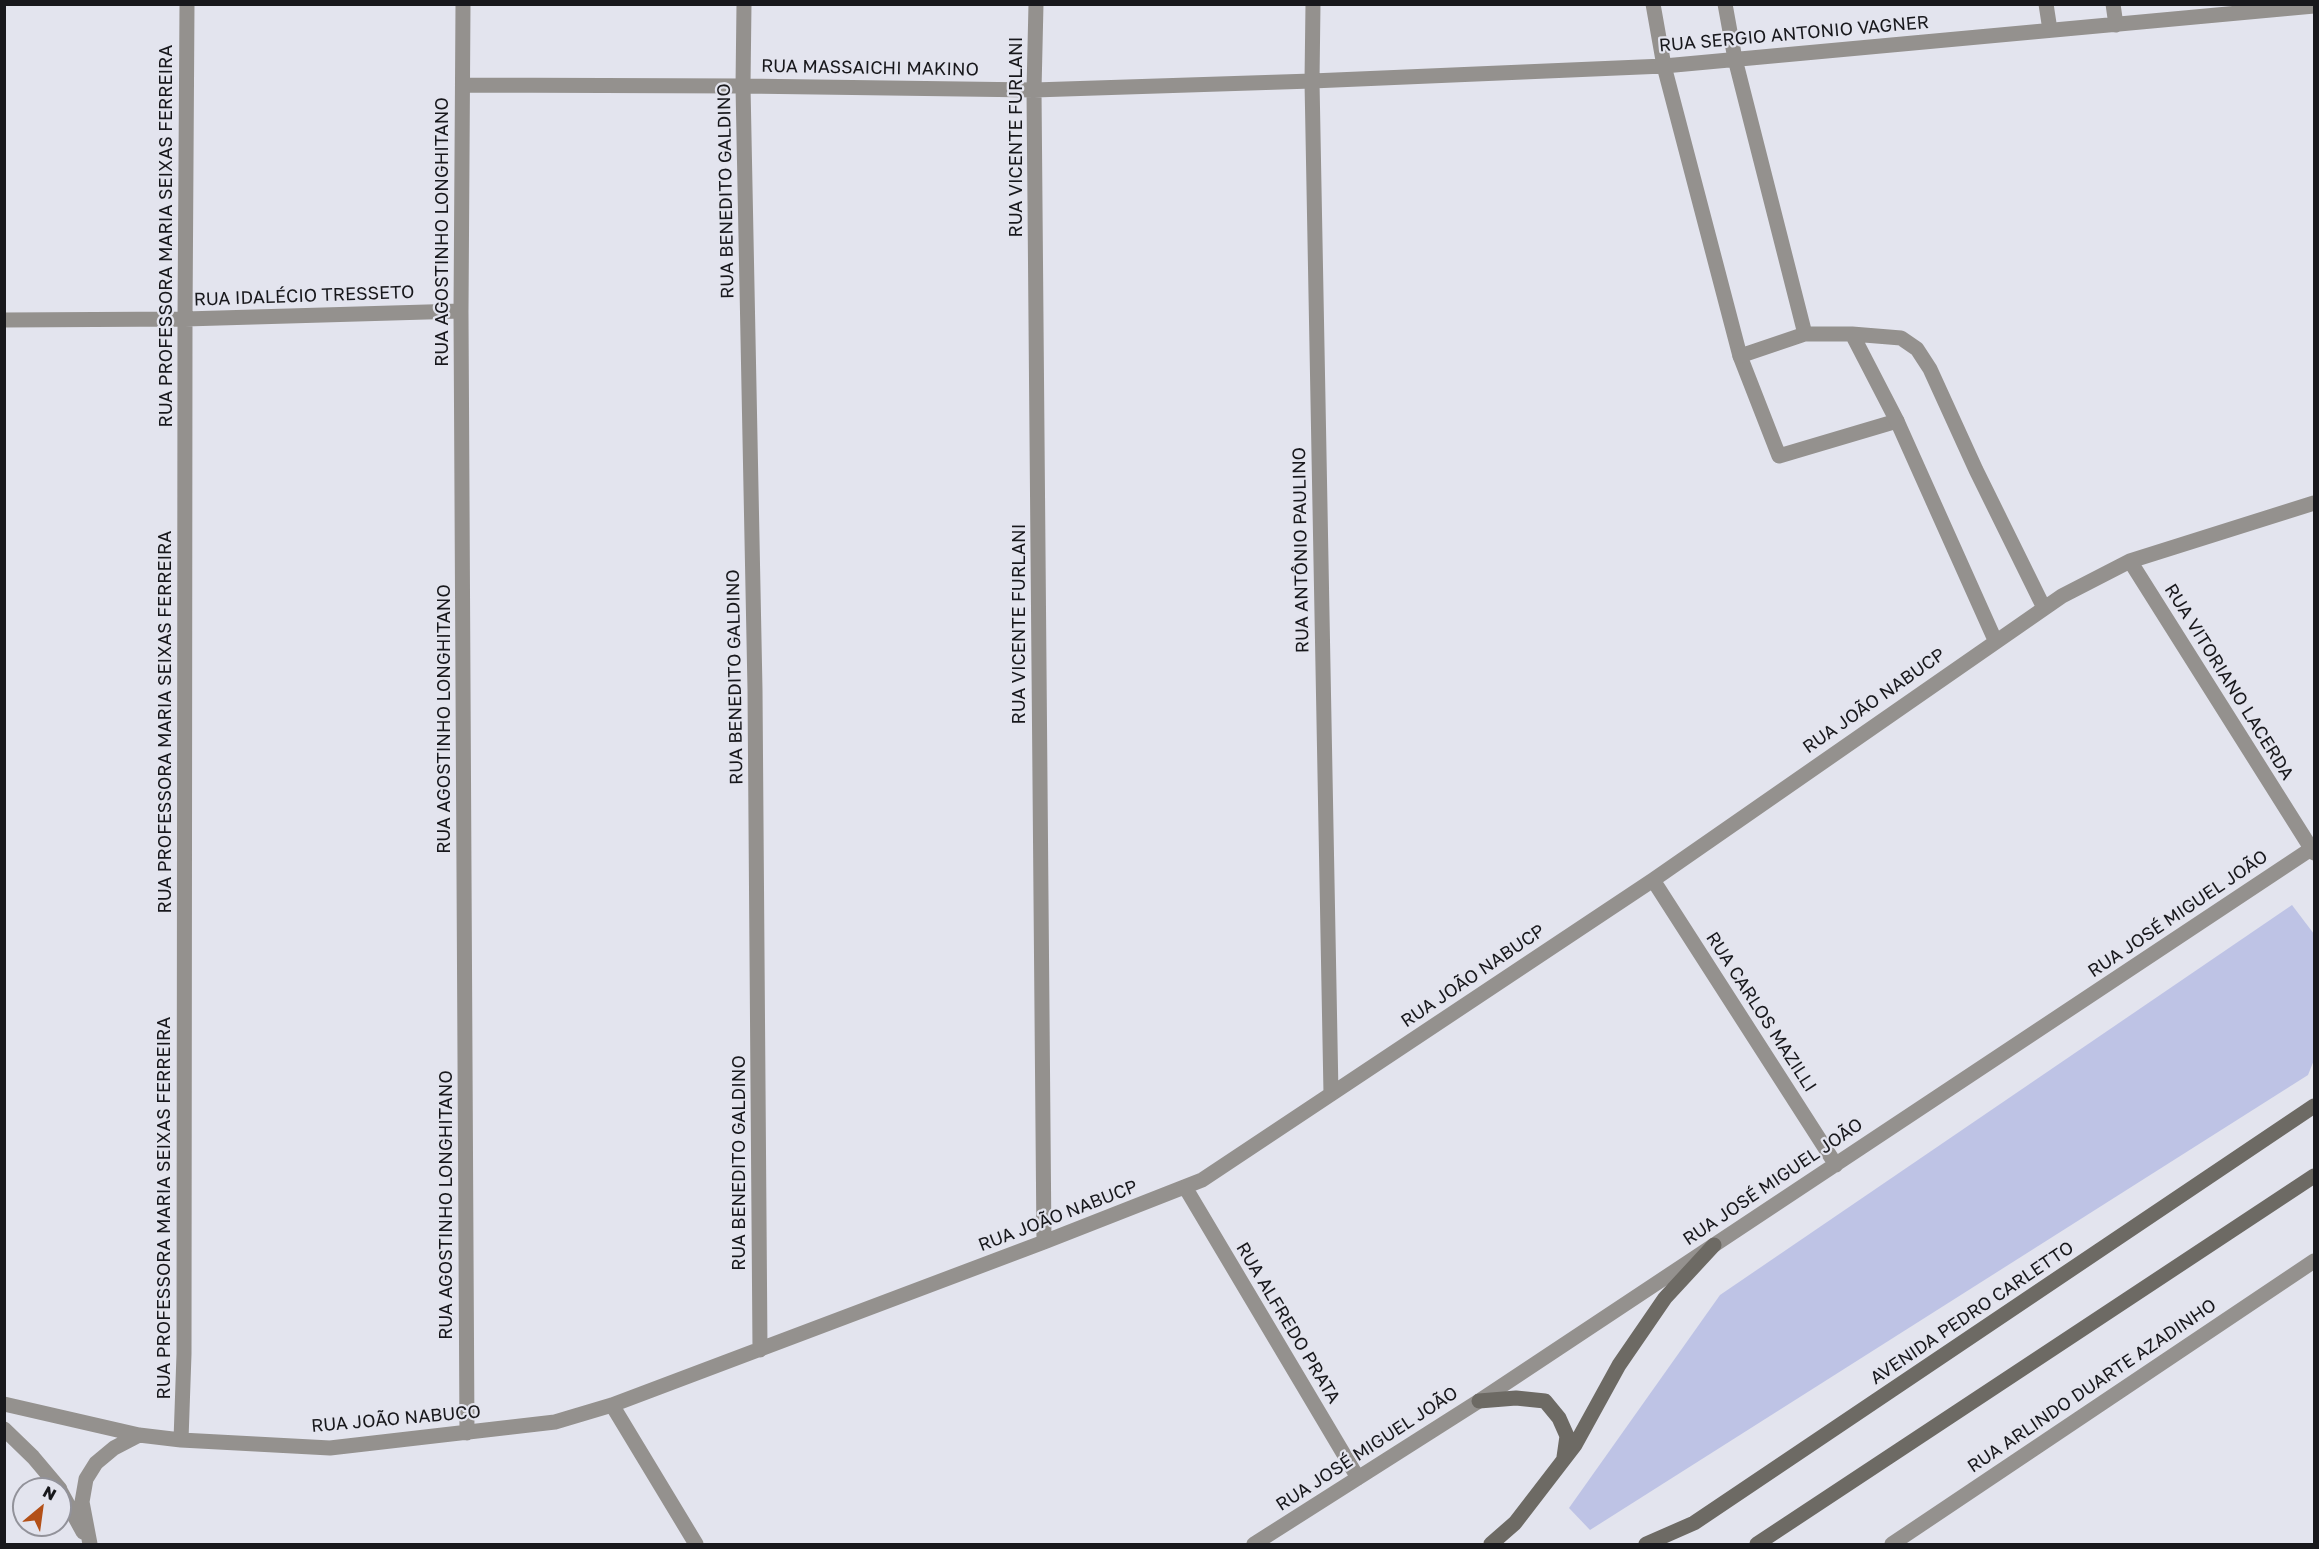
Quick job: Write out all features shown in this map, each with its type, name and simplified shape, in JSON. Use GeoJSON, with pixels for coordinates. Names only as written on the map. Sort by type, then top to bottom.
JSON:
{"type":"FeatureCollection","features":[{"type":"Feature","properties":{"kind":"main road","name":"AVENIDA PEDRO CARLETTO"},"geometry":{"type":"LineString","coordinates":[[1646,1545],[1694,1523],[2314,1106]]}},
{"type":"Feature","properties":{"kind":"main road"},"geometry":{"type":"LineString","coordinates":[[1757,1545],[2314,1176]]}},
{"type":"Feature","properties":{"kind":"main road"},"geometry":{"type":"LineString","coordinates":[[1491,1545],[1515,1523],[1575,1445],[1620,1365],[1665,1298],[1714,1245]]}},
{"type":"Feature","properties":{"kind":"main road"},"geometry":{"type":"LineString","coordinates":[[1479,1401],[1516,1398],[1545,1401],[1559,1418],[1567,1436],[1564,1459]]}},
{"type":"Feature","properties":{"kind":"street","name":"RUA PROFESSORA MARIA SEIXAS FERREIRA"},"geometry":{"type":"LineString","coordinates":[[181,1440],[184,1354],[187,4]]}},
{"type":"Feature","properties":{"kind":"street","name":"RUA AGOSTINHO LONGHITANO"},"geometry":{"type":"LineString","coordinates":[[463,4],[461,311],[467,1432]]}},
{"type":"Feature","properties":{"kind":"street","name":"RUA BENEDITO GALDINO"},"geometry":{"type":"LineString","coordinates":[[744,4],[743,86],[755,679],[760,1350]]}},
{"type":"Feature","properties":{"kind":"street","name":"RUA VICENTE FURLANI"},"geometry":{"type":"LineString","coordinates":[[1036,4],[1034,90],[1044,1242]]}},
{"type":"Feature","properties":{"kind":"street","name":"RUA ANTÔNIO PAULINO"},"geometry":{"type":"LineString","coordinates":[[1313,4],[1312,81],[1331,1094]]}},
{"type":"Feature","properties":{"kind":"street"},"geometry":{"type":"LineString","coordinates":[[1653,4],[1664,66],[1740,356],[1779,456],[1898,422]]}},
{"type":"Feature","properties":{"kind":"street"},"geometry":{"type":"LineString","coordinates":[[1725,4],[1735,59],[1805,334]]}},
{"type":"Feature","properties":{"kind":"street"},"geometry":{"type":"LineString","coordinates":[[2046,4],[2050,30]]}},
{"type":"Feature","properties":{"kind":"street"},"geometry":{"type":"LineString","coordinates":[[2113,4],[2116,25]]}},
{"type":"Feature","properties":{"kind":"street","name":"RUA SERGIO ANTONIO VAGNER"},"geometry":{"type":"LineString","coordinates":[[1312,81],[1664,66],[2314,6]]}},
{"type":"Feature","properties":{"kind":"street","name":"RUA MASSAICHI MAKINO"},"geometry":{"type":"LineString","coordinates":[[463,85],[1034,90],[1312,81]]}},
{"type":"Feature","properties":{"kind":"street","name":"RUA IDALÉCIO TRESSETO"},"geometry":{"type":"LineString","coordinates":[[4,321],[185,319],[461,311]]}},
{"type":"Feature","properties":{"kind":"street"},"geometry":{"type":"LineString","coordinates":[[1740,356],[1805,334],[1852,334],[1901,338],[1917,349],[1930,369],[1976,470],[2044,608]]}},
{"type":"Feature","properties":{"kind":"street"},"geometry":{"type":"LineString","coordinates":[[1852,334],[1898,422],[1995,640]]}},
{"type":"Feature","properties":{"kind":"street","name":"RUA JOÃO NABUCP"},"geometry":{"type":"LineString","coordinates":[[612,1405],[1202,1180],[1653,880],[1995,640],[2062,596],[2130,561],[2314,503]]}},
{"type":"Feature","properties":{"kind":"street","name":"RUA VITORIANO LACERDA"},"geometry":{"type":"LineString","coordinates":[[2130,561],[2313,851]]}},
{"type":"Feature","properties":{"kind":"street","name":"RUA JOSÉ MIGUEL JOÃO"},"geometry":{"type":"LineString","coordinates":[[1254,1545],[1479,1401],[2313,851]]}},
{"type":"Feature","properties":{"kind":"street","name":"RUA CARLOS MAZILLI"},"geometry":{"type":"LineString","coordinates":[[1653,880],[1836,1165]]}},
{"type":"Feature","properties":{"kind":"street","name":"RUA ALFREDO PRATA"},"geometry":{"type":"LineString","coordinates":[[1185,1187],[1358,1478]]}},
{"type":"Feature","properties":{"kind":"street","name":"RUA ARLINDO DUARTE AZADINHO"},"geometry":{"type":"LineString","coordinates":[[1892,1545],[2314,1261]]}},
{"type":"Feature","properties":{"kind":"street","name":"RUA JOÃO NABUCO"},"geometry":{"type":"LineString","coordinates":[[4,1404],[139,1435],[181,1440],[330,1448],[555,1422],[612,1405]]}},
{"type":"Feature","properties":{"kind":"street"},"geometry":{"type":"LineString","coordinates":[[612,1405],[696,1545]]}},
{"type":"Feature","properties":{"kind":"street"},"geometry":{"type":"LineString","coordinates":[[4,1429],[50,1477]]}},
{"type":"Feature","properties":{"kind":"street"},"geometry":{"type":"LineString","coordinates":[[90,1544],[82,1502],[86,1479],[96,1463],[114,1448],[139,1435]]}},
{"type":"Feature","properties":{"kind":"street"},"geometry":{"type":"LineString","coordinates":[[72,1511],[90,1544]]}},
{"type":"Feature","properties":{"kind":"shaded area"},"geometry":{"type":"Polygon","coordinates":[[[2292,905],[2314,934],[2314,1060],[2308,1075],[1590,1530],[1569,1508],[1720,1295],[2292,905]]]}}]}
